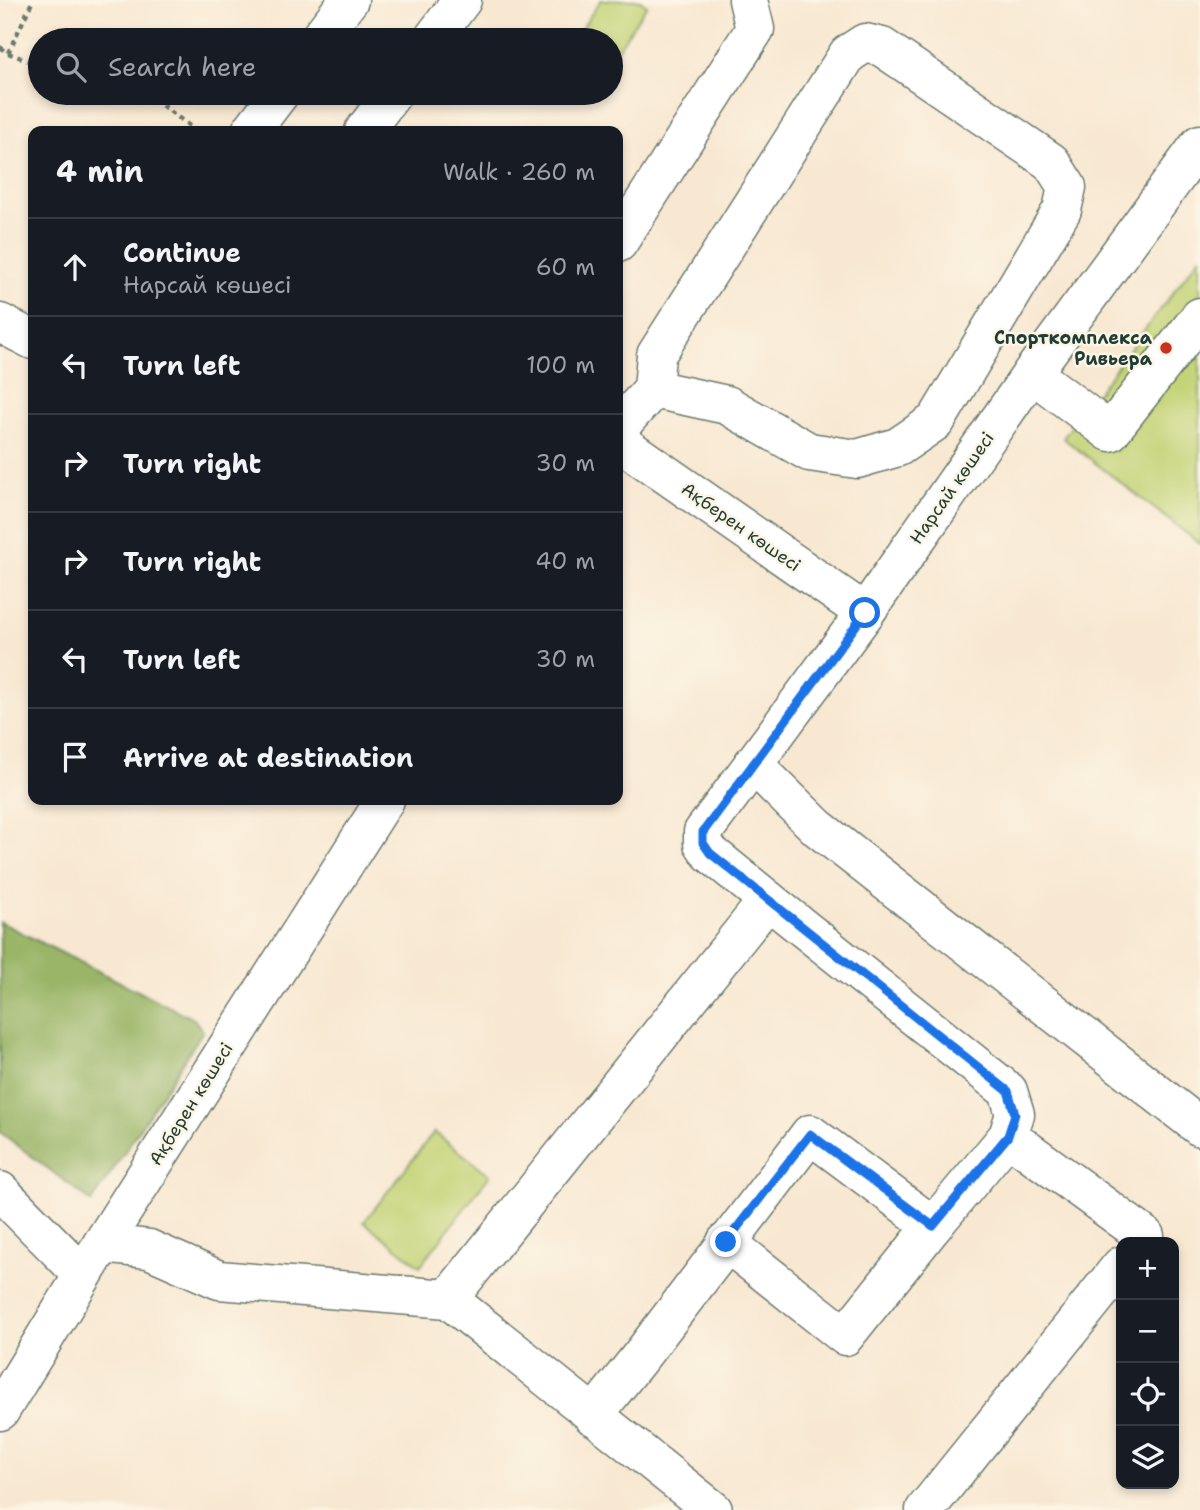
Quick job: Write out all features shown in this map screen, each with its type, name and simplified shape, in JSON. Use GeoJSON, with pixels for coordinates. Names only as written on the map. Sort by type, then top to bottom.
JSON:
{"type":"FeatureCollection","features":[{"type":"Feature","properties":{"kind":"street"},"geometry":{"type":"LineString","coordinates":[[327,28],[349,0]]}},
{"type":"Feature","properties":{"kind":"street"},"geometry":{"type":"LineString","coordinates":[[441,28],[462,0]]}},
{"type":"Feature","properties":{"kind":"street"},"geometry":{"type":"LineString","coordinates":[[623,235],[755,29],[748,0]]}},
{"type":"Feature","properties":{"kind":"street"},"geometry":{"type":"LineString","coordinates":[[623,427],[653,389],[656,355],[848,54],[865,43],[882,47],[1051,162],[1066,187],[1062,210],[936,421],[898,447],[857,459],[809,452],[727,405],[653,389]]}},
{"type":"Feature","properties":{"kind":"street"},"geometry":{"type":"LineString","coordinates":[[255,126],[271,105]]}},
{"type":"Feature","properties":{"kind":"street"},"geometry":{"type":"LineString","coordinates":[[368,126],[384,105]]}},
{"type":"Feature","properties":{"kind":"street","name":"Нарсай көшесі"},"geometry":{"type":"LineString","coordinates":[[768,900],[710,853],[703,843],[703,832],[865,613],[1032,373],[1200,144]]}},
{"type":"Feature","properties":{"kind":"street"},"geometry":{"type":"LineString","coordinates":[[1032,373],[1110,432],[1200,317]]}},
{"type":"Feature","properties":{"kind":"street"},"geometry":{"type":"LineString","coordinates":[[0,323],[28,337]]}},
{"type":"Feature","properties":{"kind":"street","name":"Ақберен көшесі"},"geometry":{"type":"LineString","coordinates":[[623,432],[865,613]]}},
{"type":"Feature","properties":{"kind":"street"},"geometry":{"type":"LineString","coordinates":[[753,764],[818,828],[1200,1127]]}},
{"type":"Feature","properties":{"kind":"street","name":"Ақберен көшесі"},"geometry":{"type":"LineString","coordinates":[[0,1411],[92,1259],[381,805]]}},
{"type":"Feature","properties":{"kind":"street"},"geometry":{"type":"LineString","coordinates":[[448,1299],[768,900],[1008,1091],[1015,1114],[1008,1136],[845,1336],[726,1242]]}},
{"type":"Feature","properties":{"kind":"street"},"geometry":{"type":"LineString","coordinates":[[593,1416],[810,1134],[933,1226]]}},
{"type":"Feature","properties":{"kind":"street"},"geometry":{"type":"LineString","coordinates":[[1008,1136],[1144,1237]]}},
{"type":"Feature","properties":{"kind":"street"},"geometry":{"type":"LineString","coordinates":[[0,1191],[92,1259],[149,1249],[219,1280],[448,1299],[713,1510]]}},
{"type":"Feature","properties":{"kind":"street"},"geometry":{"type":"LineString","coordinates":[[925,1510],[1116,1272]]}},
{"type":"Feature","properties":{"kind":"path"},"geometry":{"type":"LineString","coordinates":[[8,53],[33,0]]}},
{"type":"Feature","properties":{"kind":"path"},"geometry":{"type":"LineString","coordinates":[[0,47],[28,60]]}},
{"type":"Feature","properties":{"kind":"path"},"geometry":{"type":"LineString","coordinates":[[164,105],[190,126]]}},
{"type":"Feature","properties":{"kind":"green space"},"geometry":{"type":"Polygon","coordinates":[[[601,0],[640,0],[647,5],[623,41],[623,28],[582,28],[601,0]]]}},
{"type":"Feature","properties":{"kind":"green space","name":"Спорткомплекса Ривьера"},"geometry":{"type":"Polygon","coordinates":[[[1200,257],[1200,544],[1063,438],[1200,257]]]}},
{"type":"Feature","properties":{"kind":"green space"},"geometry":{"type":"Polygon","coordinates":[[[0,922],[194,1019],[203,1031],[92,1202],[0,1132],[0,922]]]}},
{"type":"Feature","properties":{"kind":"green space"},"geometry":{"type":"Polygon","coordinates":[[[434,1132],[490,1175],[420,1266],[364,1222],[434,1132]]]}},
{"type":"Feature","properties":{"kind":"place","name":"Спорткомплекса Ривьера"},"geometry":{"type":"Point","coordinates":[1166,348]}},
{"type":"Feature","properties":{"kind":"route"},"geometry":{"type":"LineString","coordinates":[[726,1242],[810,1134],[933,1226],[1008,1136],[1015,1114],[1008,1091],[710,853],[703,843],[703,832],[865,613]]}}]}
